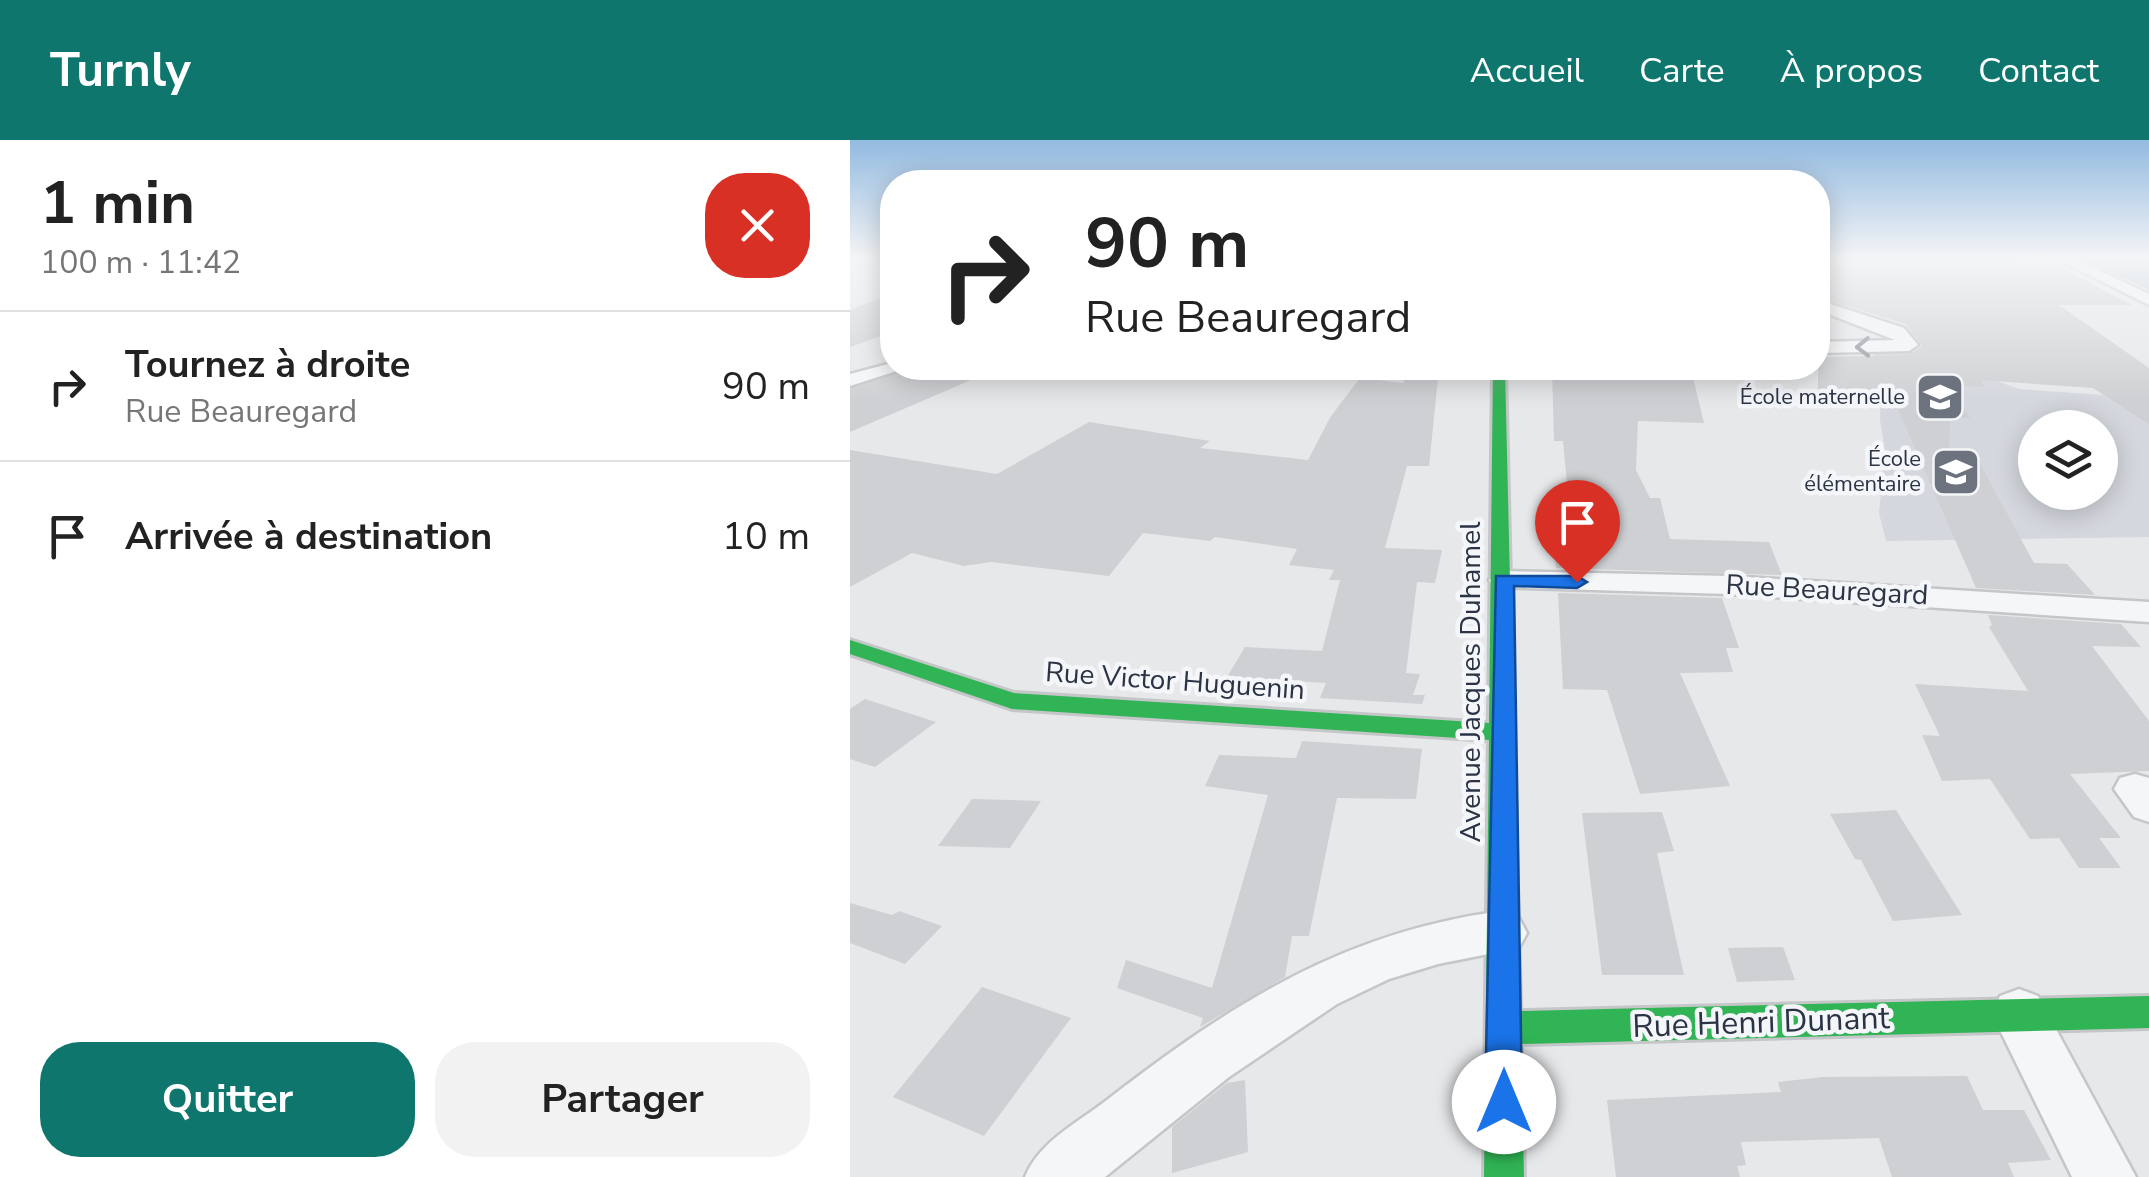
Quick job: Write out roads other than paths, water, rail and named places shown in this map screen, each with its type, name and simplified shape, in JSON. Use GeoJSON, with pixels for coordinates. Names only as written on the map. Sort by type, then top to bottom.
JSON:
{"type":"FeatureCollection","features":[{"type":"Feature","properties":{"kind":"main road","name":"Avenue Jacques Duhamel"},"geometry":{"type":"LineString","coordinates":[[1498,380],[1504,580],[1504,1177]]}},
{"type":"Feature","properties":{"kind":"main road","name":"Rue Victor Huguenin"},"geometry":{"type":"LineString","coordinates":[[850,648],[1012,700],[1504,732]]}},
{"type":"Feature","properties":{"kind":"main road","name":"Rue Henri Dunant"},"geometry":{"type":"LineString","coordinates":[[1503,1028],[2149,1012]]}},
{"type":"Feature","properties":{"kind":"street"},"geometry":{"type":"LineString","coordinates":[[1830,309],[1898,332],[1909,345],[1830,348]]}},
{"type":"Feature","properties":{"kind":"street"},"geometry":{"type":"LineString","coordinates":[[850,380],[880,372]]}},
{"type":"Feature","properties":{"kind":"street","name":"Rue Beauregard"},"geometry":{"type":"LineString","coordinates":[[1504,580],[1729,584],[2149,612]]}},
{"type":"Feature","properties":{"kind":"street"},"geometry":{"type":"LineString","coordinates":[[1056,1177],[1306,992],[1422,942],[1502,933]]}},
{"type":"Feature","properties":{"kind":"street"},"geometry":{"type":"LineString","coordinates":[[2019,1014],[2105,1177]]}},
{"type":"Feature","properties":{"kind":"place","name":"École maternelle"},"geometry":{"type":"Point","coordinates":[1940,397]}},
{"type":"Feature","properties":{"kind":"place","name":"École élémentaire"},"geometry":{"type":"Point","coordinates":[1956,472]}}]}
